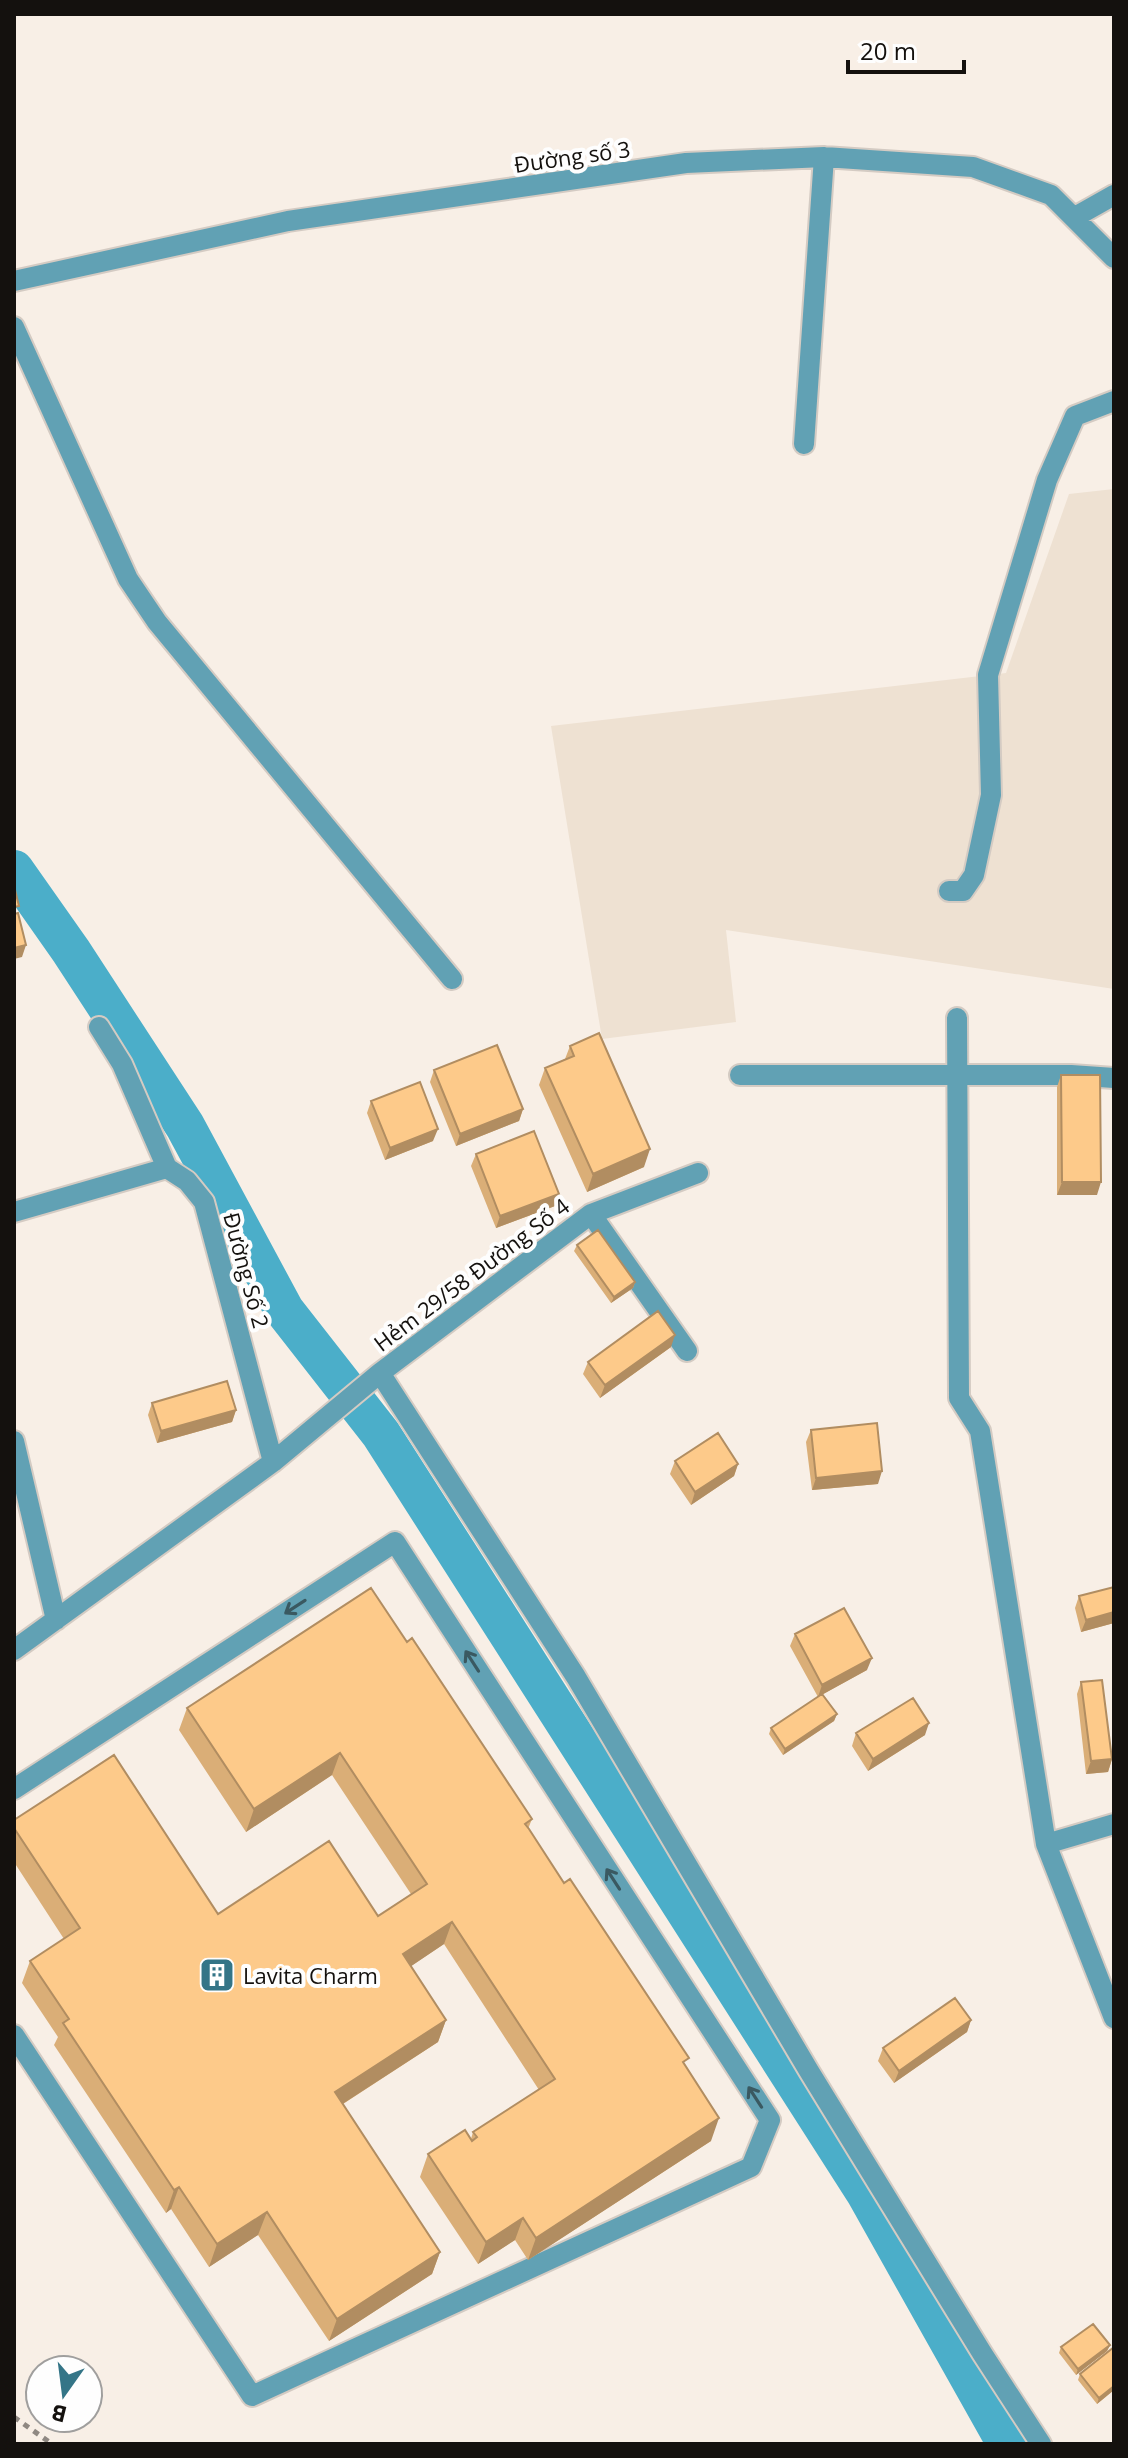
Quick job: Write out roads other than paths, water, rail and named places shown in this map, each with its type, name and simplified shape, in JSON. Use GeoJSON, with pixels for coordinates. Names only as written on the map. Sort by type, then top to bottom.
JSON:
{"type":"FeatureCollection","features":[{"type":"Feature","properties":{"kind":"street","name":"Đường số 3"},"geometry":{"type":"LineString","coordinates":[[14,281],[288,221],[686,163],[824,157],[973,167],[1051,195],[1114,258]]}},
{"type":"Feature","properties":{"kind":"street"},"geometry":{"type":"LineString","coordinates":[[804,444],[824,157]]}},
{"type":"Feature","properties":{"kind":"street"},"geometry":{"type":"LineString","coordinates":[[1075,217],[1114,195]]}},
{"type":"Feature","properties":{"kind":"street"},"geometry":{"type":"LineString","coordinates":[[14,327],[128,579],[157,622],[452,979]]}},
{"type":"Feature","properties":{"kind":"street"},"geometry":{"type":"LineString","coordinates":[[949,891],[963,891],[974,875],[991,795],[988,675],[1047,480],[1075,416],[1114,401]]}},
{"type":"Feature","properties":{"kind":"street"},"geometry":{"type":"LineString","coordinates":[[957,1018],[959,1398],[980,1431],[1046,1844],[1114,2018]]}},
{"type":"Feature","properties":{"kind":"street"},"geometry":{"type":"LineString","coordinates":[[14,1212],[167,1168],[122,1064],[99,1027]]}},
{"type":"Feature","properties":{"kind":"street"},"geometry":{"type":"LineString","coordinates":[[740,1075],[958,1074],[1114,1078]]}},
{"type":"Feature","properties":{"kind":"street","name":"Đường Số 2"},"geometry":{"type":"LineString","coordinates":[[167,1168],[187,1181],[204,1202],[273,1462]]}},
{"type":"Feature","properties":{"kind":"street","name":"Hẻm 29/58 Đường Số 4"},"geometry":{"type":"LineString","coordinates":[[14,1650],[273,1462],[380,1373],[591,1214],[698,1173]]}},
{"type":"Feature","properties":{"kind":"street","name":"Hẻm 29/58 Đường Số 4"},"geometry":{"type":"LineString","coordinates":[[591,1214],[687,1351]]}},
{"type":"Feature","properties":{"kind":"street"},"geometry":{"type":"LineString","coordinates":[[380,1373],[576,1677],[809,2071],[1041,2444]]}},
{"type":"Feature","properties":{"kind":"street"},"geometry":{"type":"LineString","coordinates":[[14,1441],[56,1620]]}},
{"type":"Feature","properties":{"kind":"street"},"geometry":{"type":"LineString","coordinates":[[14,1789],[395,1542],[770,2120],[751,2167],[252,2396],[14,2035]]}},
{"type":"Feature","properties":{"kind":"street"},"geometry":{"type":"LineString","coordinates":[[1046,1844],[1114,1824]]}},
{"type":"Feature","properties":{"kind":"waterway"},"geometry":{"type":"LineString","coordinates":[[14,870],[71,951],[185,1126],[284,1310],[381,1434],[866,2193],[1007,2444]]}},
{"type":"Feature","properties":{"kind":"place","name":"Lavita Charm"},"geometry":{"type":"Point","coordinates":[217,1975]}}]}
